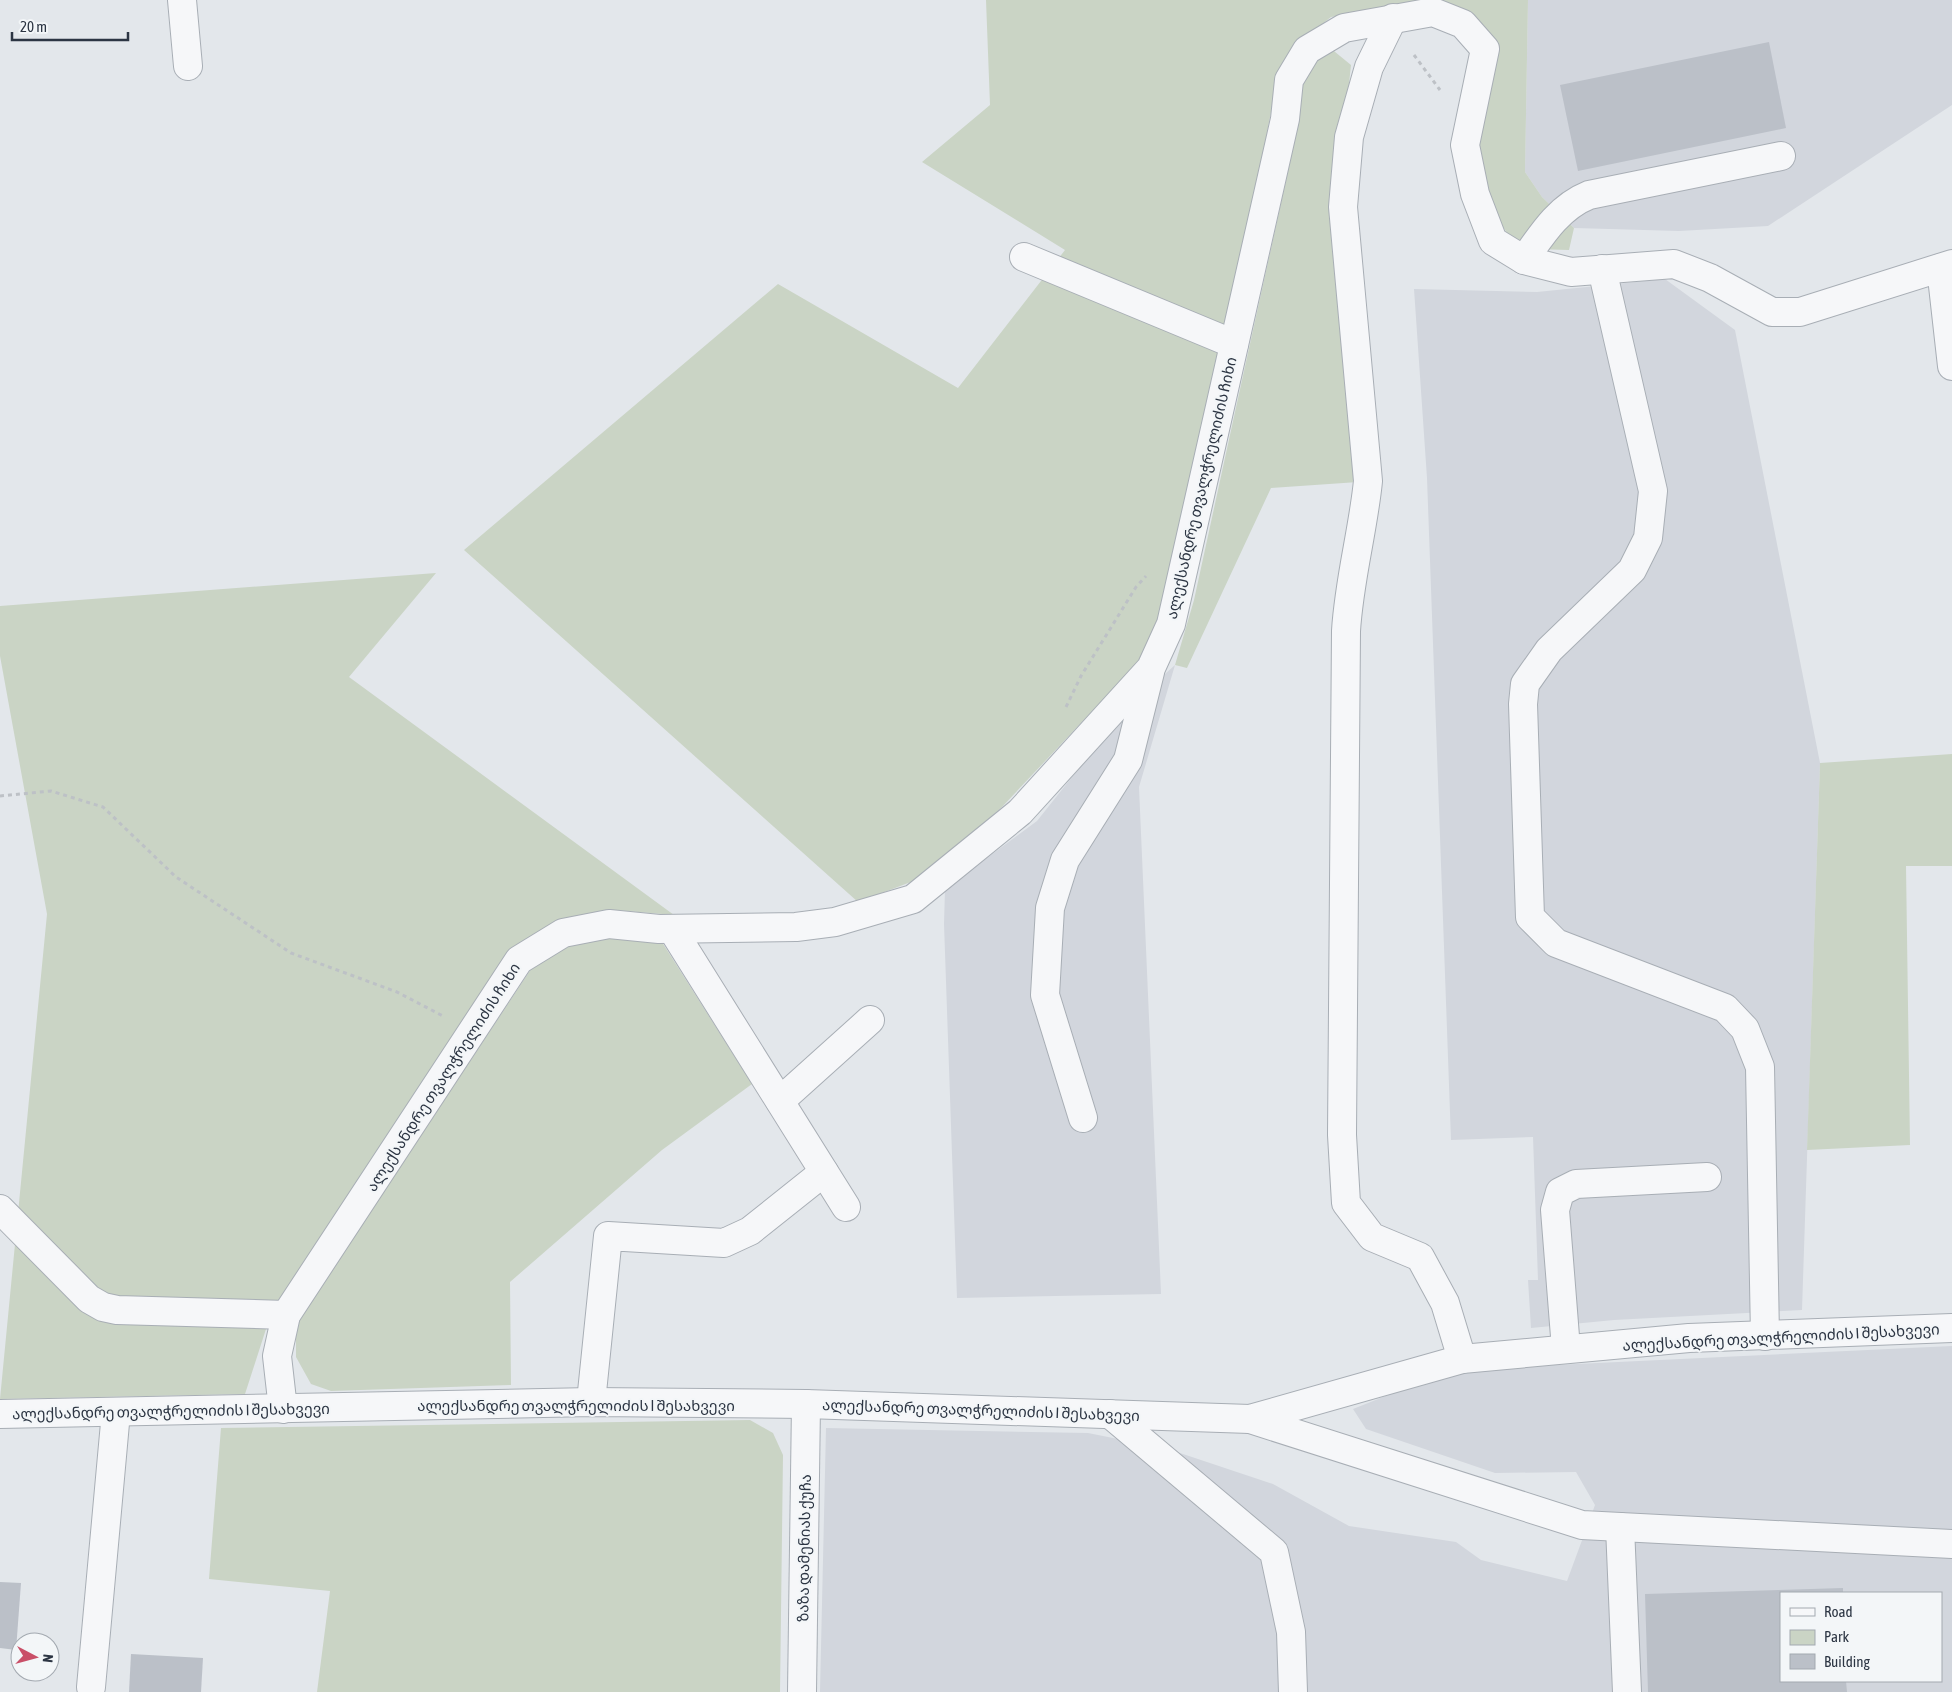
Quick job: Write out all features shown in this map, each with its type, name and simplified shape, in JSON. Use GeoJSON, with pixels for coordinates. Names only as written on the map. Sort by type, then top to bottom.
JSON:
{"type":"FeatureCollection","features":[{"type":"Feature","properties":{"kind":"street"},"geometry":{"type":"LineString","coordinates":[[182,0],[188,66]]}},
{"type":"Feature","properties":{"kind":"street","name":"ალექსანდრე თვალჭრელიძის ჩიხი"},"geometry":{"type":"LineString","coordinates":[[283,1409],[276,1356],[286,1315],[520,960],[563,933],[609,924],[672,929],[796,927],[835,922],[913,899],[1020,812],[1151,668],[1171,624],[1284,119],[1289,80],[1307,50],[1344,28],[1390,25],[1433,12],[1463,24],[1485,48],[1466,145],[1475,194],[1493,241],[1524,260],[1571,272],[1674,264],[1710,278],[1772,312],[1800,312],[1947,266]]}},
{"type":"Feature","properties":{"kind":"street"},"geometry":{"type":"LineString","coordinates":[[1390,25],[1369,67],[1349,137],[1343,207],[1368,480],[1364,521],[1348,602],[1346,632],[1342,1145],[1346,1203],[1372,1237],[1420,1257],[1445,1303],[1462,1359]]}},
{"type":"Feature","properties":{"kind":"street"},"geometry":{"type":"LineString","coordinates":[[1524,260],[1553,221],[1574,201],[1589,195],[1782,156]]}},
{"type":"Feature","properties":{"kind":"street"},"geometry":{"type":"LineString","coordinates":[[1024,257],[1234,344]]}},
{"type":"Feature","properties":{"kind":"street"},"geometry":{"type":"LineString","coordinates":[[1947,266],[1952,366]]}},
{"type":"Feature","properties":{"kind":"street"},"geometry":{"type":"LineString","coordinates":[[1602,269],[1653,491],[1648,538],[1632,570],[1549,650],[1525,684],[1523,704],[1530,917],[1556,943],[1724,1008],[1744,1029],[1760,1067],[1765,1336]]}},
{"type":"Feature","properties":{"kind":"street"},"geometry":{"type":"LineString","coordinates":[[1082,1118],[1045,995],[1050,908],[1065,860],[1128,760],[1151,668]]}},
{"type":"Feature","properties":{"kind":"street"},"geometry":{"type":"LineString","coordinates":[[672,929],[846,1207]]}},
{"type":"Feature","properties":{"kind":"street"},"geometry":{"type":"LineString","coordinates":[[780,1101],[870,1020]]}},
{"type":"Feature","properties":{"kind":"street"},"geometry":{"type":"LineString","coordinates":[[591,1402],[608,1236],[724,1243],[750,1231],[824,1172]]}},
{"type":"Feature","properties":{"kind":"street"},"geometry":{"type":"LineString","coordinates":[[1566,1349],[1555,1210],[1560,1192],[1576,1184],[1707,1177]]}},
{"type":"Feature","properties":{"kind":"street"},"geometry":{"type":"LineString","coordinates":[[0,1209],[89,1299],[103,1307],[117,1310],[286,1315]]}},
{"type":"Feature","properties":{"kind":"street","name":"ალექსანდრე თვალჭრელიძის I შესახვევი"},"geometry":{"type":"LineString","coordinates":[[0,1414],[591,1402],[806,1404],[1250,1419],[1462,1359],[1688,1338],[1952,1328]]}},
{"type":"Feature","properties":{"kind":"street","name":"ზაზა დამენიას ქუჩა"},"geometry":{"type":"LineString","coordinates":[[802,1692],[806,1404]]}},
{"type":"Feature","properties":{"kind":"street"},"geometry":{"type":"LineString","coordinates":[[91,1687],[116,1412]]}},
{"type":"Feature","properties":{"kind":"street"},"geometry":{"type":"LineString","coordinates":[[1110,1414],[1274,1552],[1291,1632],[1293,1692]]}},
{"type":"Feature","properties":{"kind":"street"},"geometry":{"type":"LineString","coordinates":[[1250,1419],[1582,1525],[1952,1544]]}},
{"type":"Feature","properties":{"kind":"street"},"geometry":{"type":"LineString","coordinates":[[1620,1527],[1627,1692]]}},
{"type":"Feature","properties":{"kind":"path"},"geometry":{"type":"LineString","coordinates":[[1390,25],[1437,84],[1441,93]]}},
{"type":"Feature","properties":{"kind":"path"},"geometry":{"type":"LineString","coordinates":[[1064,712],[1081,676],[1136,586],[1149,572]]}},
{"type":"Feature","properties":{"kind":"path"},"geometry":{"type":"LineString","coordinates":[[0,796],[51,791],[103,807],[176,877],[291,953],[397,992],[472,1031]]}},
{"type":"Feature","properties":{"kind":"shaded area"},"geometry":{"type":"Polygon","coordinates":[[[1528,0],[1952,0],[1952,105],[1768,226],[1679,231],[1574,228],[1542,197],[1525,172],[1528,0]]]}},
{"type":"Feature","properties":{"kind":"shaded area"},"geometry":{"type":"Polygon","coordinates":[[[1665,279],[1735,330],[1820,763],[1802,1310],[1614,1320],[1531,1328],[1528,1280],[1538,1280],[1533,1137],[1451,1140],[1427,478],[1414,289],[1537,292],[1665,279]]]}},
{"type":"Feature","properties":{"kind":"shaded area"},"geometry":{"type":"Polygon","coordinates":[[[1175,665],[1139,787],[1161,1294],[957,1298],[944,924],[945,889],[1037,821],[1127,708],[1175,665]]]}},
{"type":"Feature","properties":{"kind":"shaded area"},"geometry":{"type":"Polygon","coordinates":[[[1952,1346],[1952,1692],[820,1692],[826,1428],[1088,1433],[1168,1449],[1273,1484],[1349,1526],[1456,1542],[1481,1560],[1567,1581],[1595,1505],[1576,1472],[1495,1473],[1366,1429],[1353,1409],[1451,1370],[1952,1346]]]}},
{"type":"Feature","properties":{"kind":"green space"},"geometry":{"type":"Polygon","coordinates":[[[986,0],[1436,0],[1331,17],[1294,47],[1276,86],[1239,278],[1166,600],[1143,657],[1002,807],[924,877],[858,902],[464,550],[778,284],[958,388],[1065,250],[922,162],[990,105],[986,0]]]}},
{"type":"Feature","properties":{"kind":"green space"},"geometry":{"type":"Polygon","coordinates":[[[1436,0],[1528,0],[1525,172],[1542,197],[1574,228],[1569,250],[1533,249],[1507,233],[1487,203],[1476,142],[1495,46],[1436,0]]]}},
{"type":"Feature","properties":{"kind":"green space"},"geometry":{"type":"Polygon","coordinates":[[[1329,47],[1351,65],[1349,84],[1336,138],[1358,482],[1271,488],[1187,668],[1175,665],[1194,600],[1294,144],[1302,87],[1318,58],[1329,47]]]}},
{"type":"Feature","properties":{"kind":"green space"},"geometry":{"type":"Polygon","coordinates":[[[436,573],[349,677],[674,915],[615,910],[582,915],[537,933],[283,1302],[266,1329],[245,1394],[0,1399],[47,914],[0,656],[0,606],[436,573]]]}},
{"type":"Feature","properties":{"kind":"green space"},"geometry":{"type":"Polygon","coordinates":[[[1952,754],[1952,866],[1906,866],[1910,1145],[1807,1150],[1820,763],[1952,754]]]}},
{"type":"Feature","properties":{"kind":"green space"},"geometry":{"type":"Polygon","coordinates":[[[611,935],[660,939],[752,1084],[662,1150],[510,1282],[511,1385],[331,1391],[311,1384],[296,1357],[296,1324],[531,969],[571,944],[611,935]]]}},
{"type":"Feature","properties":{"kind":"green space"},"geometry":{"type":"Polygon","coordinates":[[[750,1420],[773,1433],[783,1455],[780,1692],[317,1692],[330,1591],[209,1579],[221,1428],[750,1420]]]}},
{"type":"Feature","properties":{"kind":"building"},"geometry":{"type":"Polygon","coordinates":[[[1769,42],[1786,128],[1578,171],[1560,85],[1769,42]]]}},
{"type":"Feature","properties":{"kind":"building"},"geometry":{"type":"Polygon","coordinates":[[[0,1582],[21,1583],[17,1632],[10,1632],[10,1649],[0,1648],[0,1582]]]}},
{"type":"Feature","properties":{"kind":"building"},"geometry":{"type":"Polygon","coordinates":[[[1843,1588],[1843,1592],[1780,1592],[1780,1682],[1846,1682],[1847,1692],[1648,1692],[1645,1594],[1843,1588]]]}},
{"type":"Feature","properties":{"kind":"building"},"geometry":{"type":"Polygon","coordinates":[[[131,1654],[203,1658],[201,1692],[129,1692],[131,1654]]]}}]}
